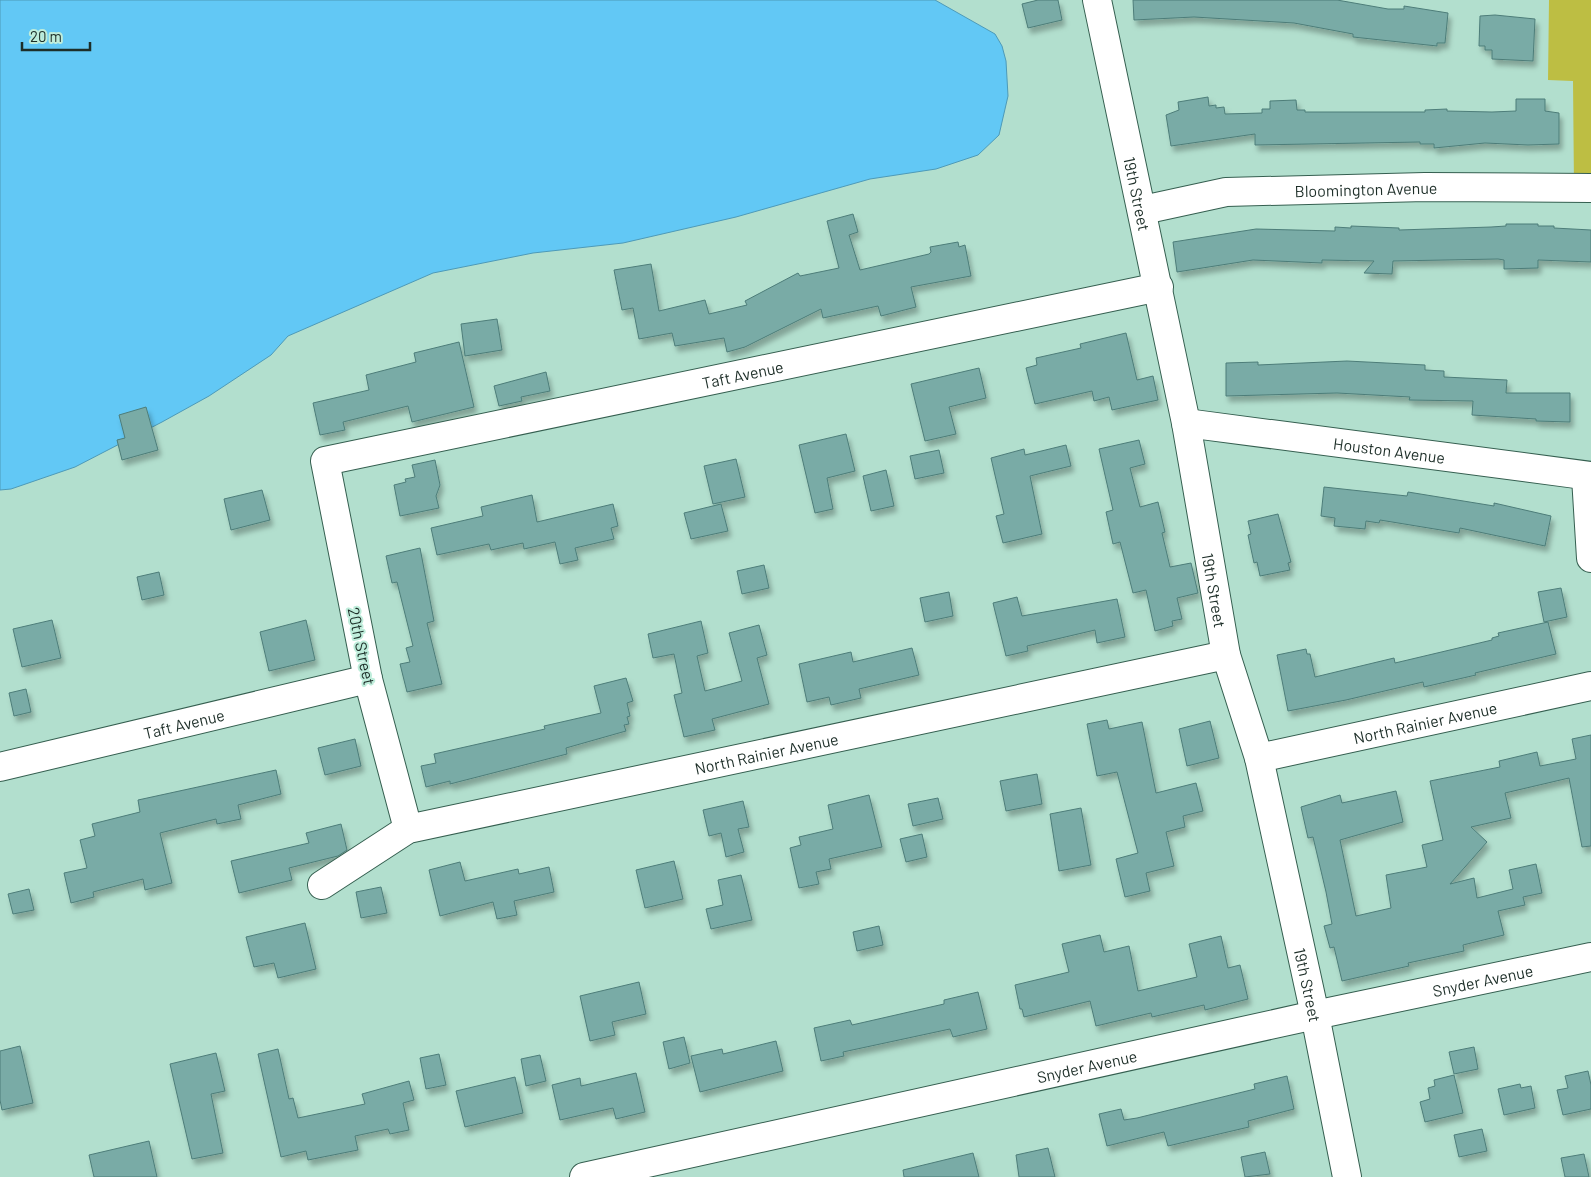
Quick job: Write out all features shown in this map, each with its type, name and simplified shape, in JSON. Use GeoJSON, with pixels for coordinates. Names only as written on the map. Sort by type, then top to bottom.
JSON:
{"type":"FeatureCollection","features":[{"type":"Feature","properties":{"kind":"street","name":"19th Street"},"geometry":{"type":"LineString","coordinates":[[1097,0],[1143,210],[1186,423],[1226,655],[1259,758],[1315,1015],[1347,1177]]}},
{"type":"Feature","properties":{"kind":"street","name":"Bloomington Avenue"},"geometry":{"type":"LineString","coordinates":[[1143,210],[1226,192],[1425,187],[1591,188]]}},
{"type":"Feature","properties":{"kind":"street","name":"Taft Avenue"},"geometry":{"type":"LineString","coordinates":[[325,462],[1159,288]]}},
{"type":"Feature","properties":{"kind":"street","name":"Houston Avenue"},"geometry":{"type":"LineString","coordinates":[[1186,423],[1589,476]]}},
{"type":"Feature","properties":{"kind":"street","name":"20th Street"},"geometry":{"type":"LineString","coordinates":[[325,462],[368,679],[408,829]]}},
{"type":"Feature","properties":{"kind":"street"},"geometry":{"type":"LineString","coordinates":[[1589,476],[1591,558]]}},
{"type":"Feature","properties":{"kind":"street","name":"North Rainier Avenue"},"geometry":{"type":"LineString","coordinates":[[322,885],[408,829],[1226,655]]}},
{"type":"Feature","properties":{"kind":"street","name":"Taft Avenue"},"geometry":{"type":"LineString","coordinates":[[0,767],[368,679]]}},
{"type":"Feature","properties":{"kind":"street","name":"North Rainier Avenue"},"geometry":{"type":"LineString","coordinates":[[1259,758],[1591,686]]}},
{"type":"Feature","properties":{"kind":"street","name":"Snyder Avenue"},"geometry":{"type":"LineString","coordinates":[[584,1177],[1315,1015],[1591,957]]}},
{"type":"Feature","properties":{"kind":"shaded area"},"geometry":{"type":"Polygon","coordinates":[[[1549,0],[1591,0],[1591,188],[1574,188],[1573,81],[1548,80],[1549,0]]]}},
{"type":"Feature","properties":{"kind":"water"},"geometry":{"type":"Polygon","coordinates":[[[0,0],[935,0],[995,34],[1002,46],[1006,61],[1008,96],[999,135],[978,155],[936,169],[870,179],[736,217],[623,243],[533,253],[433,273],[288,336],[271,355],[209,396],[75,467],[11,489],[0,490],[0,0]]]}},
{"type":"Feature","properties":{"kind":"building"},"geometry":{"type":"Polygon","coordinates":[[[1038,0],[1058,0],[1062,20],[1028,28],[1022,4],[1038,0]]]}},
{"type":"Feature","properties":{"kind":"building"},"geometry":{"type":"Polygon","coordinates":[[[1133,0],[1337,0],[1388,9],[1404,9],[1404,6],[1448,13],[1445,43],[1437,43],[1437,46],[1353,37],[1353,34],[1294,23],[1194,17],[1134,20],[1133,0]]]}},
{"type":"Feature","properties":{"kind":"building"},"geometry":{"type":"Polygon","coordinates":[[[1495,15],[1535,19],[1533,61],[1492,59],[1492,50],[1485,50],[1485,46],[1479,46],[1480,16],[1495,15]]]}},
{"type":"Feature","properties":{"kind":"building"},"geometry":{"type":"Polygon","coordinates":[[[1208,97],[1209,106],[1216,105],[1216,108],[1224,107],[1225,114],[1262,113],[1262,109],[1270,109],[1270,101],[1296,100],[1297,110],[1305,110],[1305,112],[1425,112],[1425,110],[1447,109],[1447,111],[1492,112],[1516,111],[1516,99],[1545,99],[1545,111],[1559,113],[1559,144],[1485,143],[1434,148],[1434,144],[1420,144],[1420,142],[1255,145],[1255,134],[1171,146],[1166,115],[1179,110],[1178,102],[1208,97]]]}},
{"type":"Feature","properties":{"kind":"building"},"geometry":{"type":"Polygon","coordinates":[[[853,214],[858,232],[849,235],[860,270],[929,254],[931,252],[930,247],[958,242],[959,247],[965,245],[971,276],[911,287],[916,307],[881,316],[878,306],[823,318],[821,309],[745,347],[727,352],[724,338],[675,346],[672,333],[639,339],[633,308],[622,310],[614,270],[651,264],[659,311],[705,300],[709,314],[747,305],[745,301],[798,273],[800,276],[839,268],[827,221],[853,214]]]}},
{"type":"Feature","properties":{"kind":"building"},"geometry":{"type":"Polygon","coordinates":[[[1506,224],[1538,224],[1538,226],[1554,226],[1554,228],[1591,230],[1591,262],[1538,260],[1538,268],[1504,269],[1504,260],[1498,259],[1393,261],[1392,274],[1364,273],[1374,261],[1322,260],[1322,263],[1253,260],[1177,272],[1173,242],[1256,229],[1335,231],[1335,227],[1351,228],[1351,226],[1399,228],[1399,230],[1491,227],[1506,226],[1506,224]]]}},
{"type":"Feature","properties":{"kind":"building"},"geometry":{"type":"Polygon","coordinates":[[[497,319],[502,350],[465,356],[461,324],[497,319]]]}},
{"type":"Feature","properties":{"kind":"building"},"geometry":{"type":"Polygon","coordinates":[[[1126,333],[1137,380],[1153,376],[1158,400],[1112,410],[1109,397],[1094,401],[1092,391],[1035,404],[1026,368],[1037,365],[1036,358],[1081,348],[1080,344],[1126,333]]]}},
{"type":"Feature","properties":{"kind":"building"},"geometry":{"type":"Polygon","coordinates":[[[459,342],[474,407],[412,422],[408,406],[343,422],[345,430],[320,435],[313,403],[369,390],[366,375],[416,362],[414,353],[459,342]]]}},
{"type":"Feature","properties":{"kind":"building"},"geometry":{"type":"Polygon","coordinates":[[[1347,361],[1425,365],[1425,370],[1444,371],[1444,377],[1507,380],[1506,393],[1570,393],[1570,422],[1472,415],[1473,401],[1409,400],[1410,397],[1337,393],[1226,396],[1226,363],[1258,362],[1258,365],[1347,361]]]}},
{"type":"Feature","properties":{"kind":"building"},"geometry":{"type":"Polygon","coordinates":[[[979,368],[986,398],[949,407],[956,434],[925,441],[911,384],[979,368]]]}},
{"type":"Feature","properties":{"kind":"building"},"geometry":{"type":"Polygon","coordinates":[[[546,372],[550,391],[521,397],[522,401],[499,406],[494,386],[546,372]]]}},
{"type":"Feature","properties":{"kind":"building"},"geometry":{"type":"Polygon","coordinates":[[[146,407],[158,450],[122,460],[117,440],[125,438],[119,415],[146,407]]]}},
{"type":"Feature","properties":{"kind":"building"},"geometry":{"type":"Polygon","coordinates":[[[846,434],[855,471],[827,478],[833,509],[815,513],[799,445],[846,434]]]}},
{"type":"Feature","properties":{"kind":"building"},"geometry":{"type":"Polygon","coordinates":[[[1139,440],[1145,464],[1130,468],[1140,507],[1158,502],[1165,532],[1162,533],[1170,567],[1191,563],[1198,593],[1177,598],[1182,619],[1172,621],[1173,626],[1155,631],[1146,590],[1133,593],[1120,542],[1113,544],[1106,512],[1113,510],[1099,449],[1139,440]]]}},
{"type":"Feature","properties":{"kind":"building"},"geometry":{"type":"Polygon","coordinates":[[[1066,445],[1071,466],[1030,476],[1042,534],[1003,543],[996,516],[1004,514],[991,458],[1024,449],[1025,455],[1066,445]]]}},
{"type":"Feature","properties":{"kind":"building"},"geometry":{"type":"Polygon","coordinates":[[[939,450],[944,473],[915,479],[910,456],[939,450]]]}},
{"type":"Feature","properties":{"kind":"building"},"geometry":{"type":"Polygon","coordinates":[[[736,459],[745,497],[713,504],[704,466],[736,459]]]}},
{"type":"Feature","properties":{"kind":"building"},"geometry":{"type":"Polygon","coordinates":[[[435,460],[440,485],[436,496],[439,508],[400,516],[394,485],[406,482],[405,479],[415,477],[412,465],[435,460]]]}},
{"type":"Feature","properties":{"kind":"building"},"geometry":{"type":"Polygon","coordinates":[[[886,470],[894,506],[871,511],[863,476],[886,470]]]}},
{"type":"Feature","properties":{"kind":"building"},"geometry":{"type":"Polygon","coordinates":[[[1324,487],[1407,496],[1408,492],[1494,506],[1494,503],[1551,516],[1545,546],[1460,528],[1459,533],[1380,520],[1379,523],[1366,521],[1365,529],[1334,526],[1335,518],[1321,516],[1324,487]]]}},
{"type":"Feature","properties":{"kind":"building"},"geometry":{"type":"Polygon","coordinates":[[[262,490],[270,520],[231,530],[224,499],[262,490]]]}},
{"type":"Feature","properties":{"kind":"building"},"geometry":{"type":"Polygon","coordinates":[[[532,495],[537,522],[613,504],[618,526],[611,528],[614,539],[575,548],[578,560],[560,564],[555,542],[524,549],[523,543],[491,550],[489,544],[437,555],[431,528],[483,516],[481,507],[532,495]]]}},
{"type":"Feature","properties":{"kind":"building"},"geometry":{"type":"Polygon","coordinates":[[[721,504],[728,531],[691,539],[684,513],[721,504]]]}},
{"type":"Feature","properties":{"kind":"building"},"geometry":{"type":"Polygon","coordinates":[[[1278,514],[1291,562],[1288,563],[1290,570],[1260,576],[1257,562],[1254,563],[1248,535],[1251,534],[1248,521],[1278,514]]]}},
{"type":"Feature","properties":{"kind":"building"},"geometry":{"type":"Polygon","coordinates":[[[420,548],[434,621],[427,623],[442,684],[407,692],[400,664],[410,662],[406,648],[413,646],[397,582],[392,583],[386,556],[420,548]]]}},
{"type":"Feature","properties":{"kind":"building"},"geometry":{"type":"Polygon","coordinates":[[[764,565],[769,588],[742,594],[737,571],[764,565]]]}},
{"type":"Feature","properties":{"kind":"building"},"geometry":{"type":"Polygon","coordinates":[[[159,572],[164,595],[142,600],[137,577],[159,572]]]}},
{"type":"Feature","properties":{"kind":"building"},"geometry":{"type":"Polygon","coordinates":[[[1561,588],[1567,617],[1544,622],[1538,592],[1561,588]]]}},
{"type":"Feature","properties":{"kind":"building"},"geometry":{"type":"Polygon","coordinates":[[[949,592],[953,616],[925,622],[920,598],[949,592]]]}},
{"type":"Feature","properties":{"kind":"building"},"geometry":{"type":"Polygon","coordinates":[[[1017,597],[1022,616],[1117,599],[1125,637],[1097,643],[1095,630],[1027,646],[1028,651],[1006,656],[993,603],[1017,597]]]}},
{"type":"Feature","properties":{"kind":"building"},"geometry":{"type":"Polygon","coordinates":[[[52,620],[61,658],[22,667],[13,629],[52,620]]]}},
{"type":"Feature","properties":{"kind":"building"},"geometry":{"type":"Polygon","coordinates":[[[306,620],[315,660],[269,671],[260,632],[306,620]]]}},
{"type":"Feature","properties":{"kind":"building"},"geometry":{"type":"Polygon","coordinates":[[[701,621],[708,653],[697,656],[705,691],[742,681],[729,633],[759,625],[767,655],[757,658],[769,704],[712,719],[715,730],[684,737],[674,695],[682,693],[674,654],[653,658],[648,634],[701,621]]]}},
{"type":"Feature","properties":{"kind":"building"},"geometry":{"type":"Polygon","coordinates":[[[1548,622],[1556,654],[1424,687],[1423,682],[1288,711],[1277,655],[1306,649],[1307,654],[1310,654],[1315,677],[1394,658],[1395,663],[1492,640],[1492,638],[1499,636],[1498,633],[1548,622]]]}},
{"type":"Feature","properties":{"kind":"building"},"geometry":{"type":"Polygon","coordinates":[[[912,648],[919,675],[859,689],[861,698],[831,705],[829,697],[807,702],[799,664],[851,652],[853,662],[912,648]]]}},
{"type":"Feature","properties":{"kind":"building"},"geometry":{"type":"Polygon","coordinates":[[[626,678],[633,701],[627,703],[630,716],[627,717],[629,724],[624,725],[626,731],[566,748],[567,754],[450,784],[450,781],[426,787],[421,766],[436,763],[434,754],[545,729],[544,726],[601,713],[594,686],[626,678]]]}},
{"type":"Feature","properties":{"kind":"building"},"geometry":{"type":"Polygon","coordinates":[[[26,689],[31,712],[14,716],[9,693],[26,689]]]}},
{"type":"Feature","properties":{"kind":"building"},"geometry":{"type":"Polygon","coordinates":[[[1107,720],[1109,729],[1142,722],[1156,793],[1196,783],[1203,811],[1183,816],[1185,827],[1166,832],[1174,866],[1146,873],[1150,891],[1125,897],[1116,859],[1138,853],[1117,772],[1097,776],[1087,724],[1107,720]]]}},
{"type":"Feature","properties":{"kind":"building"},"geometry":{"type":"Polygon","coordinates":[[[1210,721],[1219,758],[1187,766],[1179,729],[1210,721]]]}},
{"type":"Feature","properties":{"kind":"building"},"geometry":{"type":"Polygon","coordinates":[[[1591,735],[1591,846],[1582,847],[1569,778],[1505,793],[1511,818],[1471,827],[1487,842],[1450,884],[1474,878],[1477,898],[1513,889],[1509,870],[1536,864],[1542,893],[1523,897],[1525,905],[1498,911],[1504,935],[1463,945],[1464,951],[1408,963],[1409,966],[1342,981],[1334,947],[1330,948],[1324,926],[1332,924],[1326,892],[1313,837],[1308,838],[1301,807],[1340,795],[1342,803],[1396,791],[1403,822],[1340,840],[1356,916],[1391,908],[1386,875],[1427,867],[1422,845],[1443,840],[1430,781],[1500,767],[1499,761],[1537,752],[1540,766],[1576,759],[1572,739],[1591,735]]]}},
{"type":"Feature","properties":{"kind":"building"},"geometry":{"type":"Polygon","coordinates":[[[355,739],[361,766],[325,775],[318,748],[355,739]]]}},
{"type":"Feature","properties":{"kind":"building"},"geometry":{"type":"Polygon","coordinates":[[[276,770],[281,794],[238,805],[241,819],[217,824],[216,819],[160,833],[172,883],[145,890],[143,879],[93,892],[94,897],[71,903],[64,873],[87,868],[80,840],[95,836],[92,824],[140,812],[138,800],[276,770]]]}},
{"type":"Feature","properties":{"kind":"building"},"geometry":{"type":"Polygon","coordinates":[[[1037,774],[1042,804],[1006,811],[1000,781],[1037,774]]]}},
{"type":"Feature","properties":{"kind":"building"},"geometry":{"type":"Polygon","coordinates":[[[869,795],[882,847],[829,859],[831,869],[816,872],[819,884],[799,888],[790,848],[801,845],[799,837],[833,829],[828,805],[869,795]]]}},
{"type":"Feature","properties":{"kind":"building"},"geometry":{"type":"Polygon","coordinates":[[[938,798],[943,819],[913,826],[908,804],[938,798]]]}},
{"type":"Feature","properties":{"kind":"building"},"geometry":{"type":"Polygon","coordinates":[[[743,801],[749,827],[738,829],[744,852],[726,857],[721,833],[709,836],[703,810],[743,801]]]}},
{"type":"Feature","properties":{"kind":"building"},"geometry":{"type":"Polygon","coordinates":[[[1081,808],[1091,865],[1059,871],[1050,814],[1081,808]]]}},
{"type":"Feature","properties":{"kind":"building"},"geometry":{"type":"Polygon","coordinates":[[[341,824],[347,850],[338,856],[289,868],[292,880],[239,893],[231,861],[309,843],[306,833],[341,824]]]}},
{"type":"Feature","properties":{"kind":"building"},"geometry":{"type":"Polygon","coordinates":[[[922,834],[927,857],[906,862],[900,839],[922,834]]]}},
{"type":"Feature","properties":{"kind":"building"},"geometry":{"type":"Polygon","coordinates":[[[674,861],[683,899],[645,908],[636,870],[674,861]]]}},
{"type":"Feature","properties":{"kind":"building"},"geometry":{"type":"Polygon","coordinates":[[[460,862],[465,881],[518,869],[519,874],[549,867],[554,892],[514,901],[517,915],[497,919],[493,902],[440,916],[429,870],[460,862]]]}},
{"type":"Feature","properties":{"kind":"building"},"geometry":{"type":"Polygon","coordinates":[[[741,875],[752,920],[711,929],[706,909],[723,905],[718,880],[741,875]]]}},
{"type":"Feature","properties":{"kind":"building"},"geometry":{"type":"Polygon","coordinates":[[[381,887],[387,913],[361,918],[356,892],[381,887]]]}},
{"type":"Feature","properties":{"kind":"building"},"geometry":{"type":"Polygon","coordinates":[[[29,889],[34,910],[13,914],[8,894],[29,889]]]}},
{"type":"Feature","properties":{"kind":"building"},"geometry":{"type":"Polygon","coordinates":[[[305,923],[316,969],[278,978],[274,963],[254,967],[246,937],[305,923]]]}},
{"type":"Feature","properties":{"kind":"building"},"geometry":{"type":"Polygon","coordinates":[[[879,926],[883,945],[857,951],[853,932],[879,926]]]}},
{"type":"Feature","properties":{"kind":"building"},"geometry":{"type":"Polygon","coordinates":[[[1100,935],[1104,952],[1129,946],[1138,991],[1197,977],[1189,944],[1221,936],[1228,968],[1240,965],[1248,999],[1205,1010],[1204,1005],[1152,1017],[1151,1013],[1096,1026],[1090,1001],[1024,1017],[1022,1009],[1020,1009],[1015,985],[1069,972],[1062,944],[1100,935]]]}},
{"type":"Feature","properties":{"kind":"building"},"geometry":{"type":"Polygon","coordinates":[[[639,982],[646,1014],[612,1022],[615,1035],[590,1041],[580,996],[639,982]]]}},
{"type":"Feature","properties":{"kind":"building"},"geometry":{"type":"Polygon","coordinates":[[[978,992],[987,1029],[953,1037],[950,1029],[843,1052],[844,1056],[821,1061],[814,1028],[850,1020],[852,1025],[944,1004],[944,1000],[978,992]]]}},
{"type":"Feature","properties":{"kind":"building"},"geometry":{"type":"Polygon","coordinates":[[[684,1037],[690,1063],[669,1069],[663,1042],[684,1037]]]}},
{"type":"Feature","properties":{"kind":"building"},"geometry":{"type":"Polygon","coordinates":[[[776,1041],[783,1071],[700,1092],[691,1056],[722,1049],[723,1054],[776,1041]]]}},
{"type":"Feature","properties":{"kind":"building"},"geometry":{"type":"Polygon","coordinates":[[[20,1046],[33,1103],[2,1110],[0,1100],[0,1051],[20,1046]]]}},
{"type":"Feature","properties":{"kind":"building"},"geometry":{"type":"Polygon","coordinates":[[[1474,1047],[1478,1069],[1454,1074],[1449,1052],[1474,1047]]]}},
{"type":"Feature","properties":{"kind":"building"},"geometry":{"type":"Polygon","coordinates":[[[278,1049],[289,1099],[293,1098],[298,1118],[365,1104],[362,1094],[409,1081],[414,1100],[403,1103],[409,1130],[390,1134],[388,1129],[355,1136],[358,1150],[308,1160],[306,1151],[281,1157],[258,1054],[278,1049]]]}},
{"type":"Feature","properties":{"kind":"building"},"geometry":{"type":"Polygon","coordinates":[[[216,1053],[225,1091],[211,1094],[223,1153],[192,1159],[170,1064],[216,1053]]]}},
{"type":"Feature","properties":{"kind":"building"},"geometry":{"type":"Polygon","coordinates":[[[439,1054],[446,1085],[426,1089],[420,1058],[439,1054]]]}},
{"type":"Feature","properties":{"kind":"building"},"geometry":{"type":"Polygon","coordinates":[[[540,1055],[546,1081],[526,1086],[521,1059],[540,1055]]]}},
{"type":"Feature","properties":{"kind":"building"},"geometry":{"type":"Polygon","coordinates":[[[1588,1071],[1591,1085],[1591,1109],[1563,1115],[1557,1090],[1568,1088],[1565,1076],[1588,1071]]]}},
{"type":"Feature","properties":{"kind":"building"},"geometry":{"type":"Polygon","coordinates":[[[636,1073],[645,1112],[616,1119],[613,1108],[560,1120],[552,1085],[580,1078],[581,1086],[636,1073]]]}},
{"type":"Feature","properties":{"kind":"building"},"geometry":{"type":"Polygon","coordinates":[[[1454,1075],[1463,1113],[1425,1122],[1420,1102],[1430,1099],[1428,1088],[1435,1086],[1434,1080],[1454,1075]]]}},
{"type":"Feature","properties":{"kind":"building"},"geometry":{"type":"Polygon","coordinates":[[[1287,1076],[1294,1109],[1248,1121],[1249,1127],[1168,1146],[1164,1132],[1107,1146],[1099,1114],[1121,1109],[1124,1120],[1137,1118],[1255,1089],[1254,1084],[1287,1076]]]}},
{"type":"Feature","properties":{"kind":"building"},"geometry":{"type":"Polygon","coordinates":[[[515,1077],[523,1113],[465,1127],[456,1091],[515,1077]]]}},
{"type":"Feature","properties":{"kind":"building"},"geometry":{"type":"Polygon","coordinates":[[[1520,1084],[1521,1088],[1531,1086],[1535,1108],[1504,1115],[1498,1089],[1520,1084]]]}},
{"type":"Feature","properties":{"kind":"building"},"geometry":{"type":"Polygon","coordinates":[[[1482,1129],[1487,1151],[1459,1157],[1454,1135],[1482,1129]]]}},
{"type":"Feature","properties":{"kind":"building"},"geometry":{"type":"Polygon","coordinates":[[[149,1141],[157,1177],[94,1177],[89,1155],[149,1141]]]}},
{"type":"Feature","properties":{"kind":"building"},"geometry":{"type":"Polygon","coordinates":[[[1048,1148],[1055,1177],[1019,1177],[1016,1155],[1048,1148]]]}},
{"type":"Feature","properties":{"kind":"building"},"geometry":{"type":"Polygon","coordinates":[[[1265,1152],[1270,1174],[1245,1177],[1241,1157],[1265,1152]]]}},
{"type":"Feature","properties":{"kind":"building"},"geometry":{"type":"Polygon","coordinates":[[[973,1153],[979,1177],[904,1177],[903,1170],[973,1153]]]}},
{"type":"Feature","properties":{"kind":"building"},"geometry":{"type":"Polygon","coordinates":[[[1584,1154],[1589,1177],[1565,1177],[1561,1158],[1584,1154]]]}}]}
